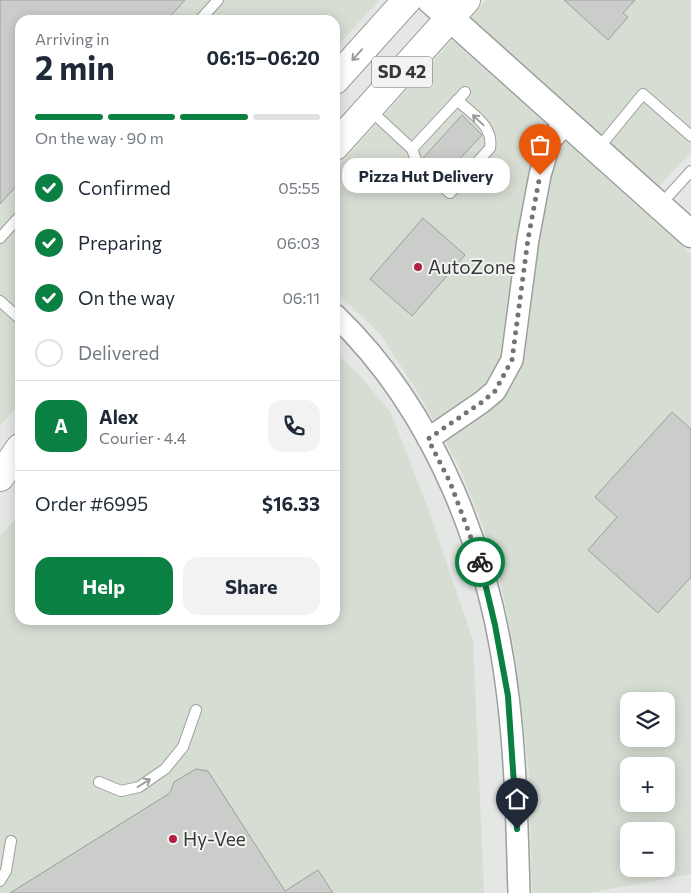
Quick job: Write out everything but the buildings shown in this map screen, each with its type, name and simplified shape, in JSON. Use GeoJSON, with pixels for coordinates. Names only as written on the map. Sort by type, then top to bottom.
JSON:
{"type":"FeatureCollection","features":[{"type":"Feature","properties":{"kind":"main road","name":"SD 42"},"geometry":{"type":"LineString","coordinates":[[340,74],[407,0]]}},
{"type":"Feature","properties":{"kind":"main road","name":"SD 42"},"geometry":{"type":"LineString","coordinates":[[340,141],[458,9]]}},
{"type":"Feature","properties":{"kind":"main road"},"geometry":{"type":"LineString","coordinates":[[0,477],[15,455]]}},
{"type":"Feature","properties":{"kind":"main road"},"geometry":{"type":"LineString","coordinates":[[0,484],[15,474]]}},
{"type":"Feature","properties":{"kind":"street"},"geometry":{"type":"LineString","coordinates":[[430,0],[458,9],[566,122],[691,234]]}},
{"type":"Feature","properties":{"kind":"street"},"geometry":{"type":"LineString","coordinates":[[428,439],[495,391],[512,360],[528,239],[540,175],[550,141],[566,122]]}},
{"type":"Feature","properties":{"kind":"street"},"geometry":{"type":"LineString","coordinates":[[340,320],[378,362],[428,439],[450,482],[480,561],[499,642],[508,696],[519,893]]}},
{"type":"Feature","properties":{"kind":"lane"},"geometry":{"type":"LineString","coordinates":[[204,15],[218,0]]}},
{"type":"Feature","properties":{"kind":"lane"},"geometry":{"type":"LineString","coordinates":[[597,150],[644,94],[691,136]]}},
{"type":"Feature","properties":{"kind":"lane"},"geometry":{"type":"LineString","coordinates":[[369,109],[412,149],[417,162],[450,194],[490,148],[492,138],[487,128],[461,96],[412,149]]}},
{"type":"Feature","properties":{"kind":"lane"},"geometry":{"type":"LineString","coordinates":[[655,202],[691,171]]}},
{"type":"Feature","properties":{"kind":"lane"},"geometry":{"type":"LineString","coordinates":[[0,238],[15,222]]}},
{"type":"Feature","properties":{"kind":"lane"},"geometry":{"type":"LineString","coordinates":[[0,301],[15,314]]}},
{"type":"Feature","properties":{"kind":"lane"},"geometry":{"type":"LineString","coordinates":[[99,782],[121,791],[139,787],[164,769],[183,748],[196,710]]}},
{"type":"Feature","properties":{"kind":"lane"},"geometry":{"type":"LineString","coordinates":[[0,881],[6,871],[11,842]]}},
{"type":"Feature","properties":{"kind":"shaded area"},"geometry":{"type":"Polygon","coordinates":[[[0,0],[379,0],[340,43],[340,15],[15,15],[15,410],[0,426],[0,0]]]}},
{"type":"Feature","properties":{"kind":"shaded area"},"geometry":{"type":"Polygon","coordinates":[[[486,0],[691,0],[691,152],[657,188],[470,18],[486,0]]]}},
{"type":"Feature","properties":{"kind":"shaded area"},"geometry":{"type":"Polygon","coordinates":[[[452,40],[691,254],[691,874],[675,877],[675,822],[620,822],[620,877],[675,877],[588,893],[532,893],[529,775],[515,653],[496,560],[459,466],[417,391],[380,334],[340,296],[340,164],[452,40]]]}},
{"type":"Feature","properties":{"kind":"shaded area"},"geometry":{"type":"Polygon","coordinates":[[[340,357],[361,377],[391,413],[427,506],[473,640],[484,893],[0,893],[0,536],[15,520],[15,625],[340,625],[340,357]]]}},
{"type":"Feature","properties":{"kind":"way so far"},"geometry":{"type":"LineString","coordinates":[[480,562],[466,520],[450,482],[428,439],[495,391],[504,378],[512,360],[528,239],[540,175]]}},
{"type":"Feature","properties":{"kind":"place","name":"Pizza Hut Delivery"},"geometry":{"type":"Point","coordinates":[540,175]}},
{"type":"Feature","properties":{"kind":"place","name":"AutoZone"},"geometry":{"type":"Point","coordinates":[418,267]}},
{"type":"Feature","properties":{"kind":"place","name":"Hy-Vee"},"geometry":{"type":"Point","coordinates":[173,839]}},
{"type":"Feature","properties":{"kind":"route"},"geometry":{"type":"LineString","coordinates":[[480,562],[499,642],[508,696],[517,829]]}}]}
